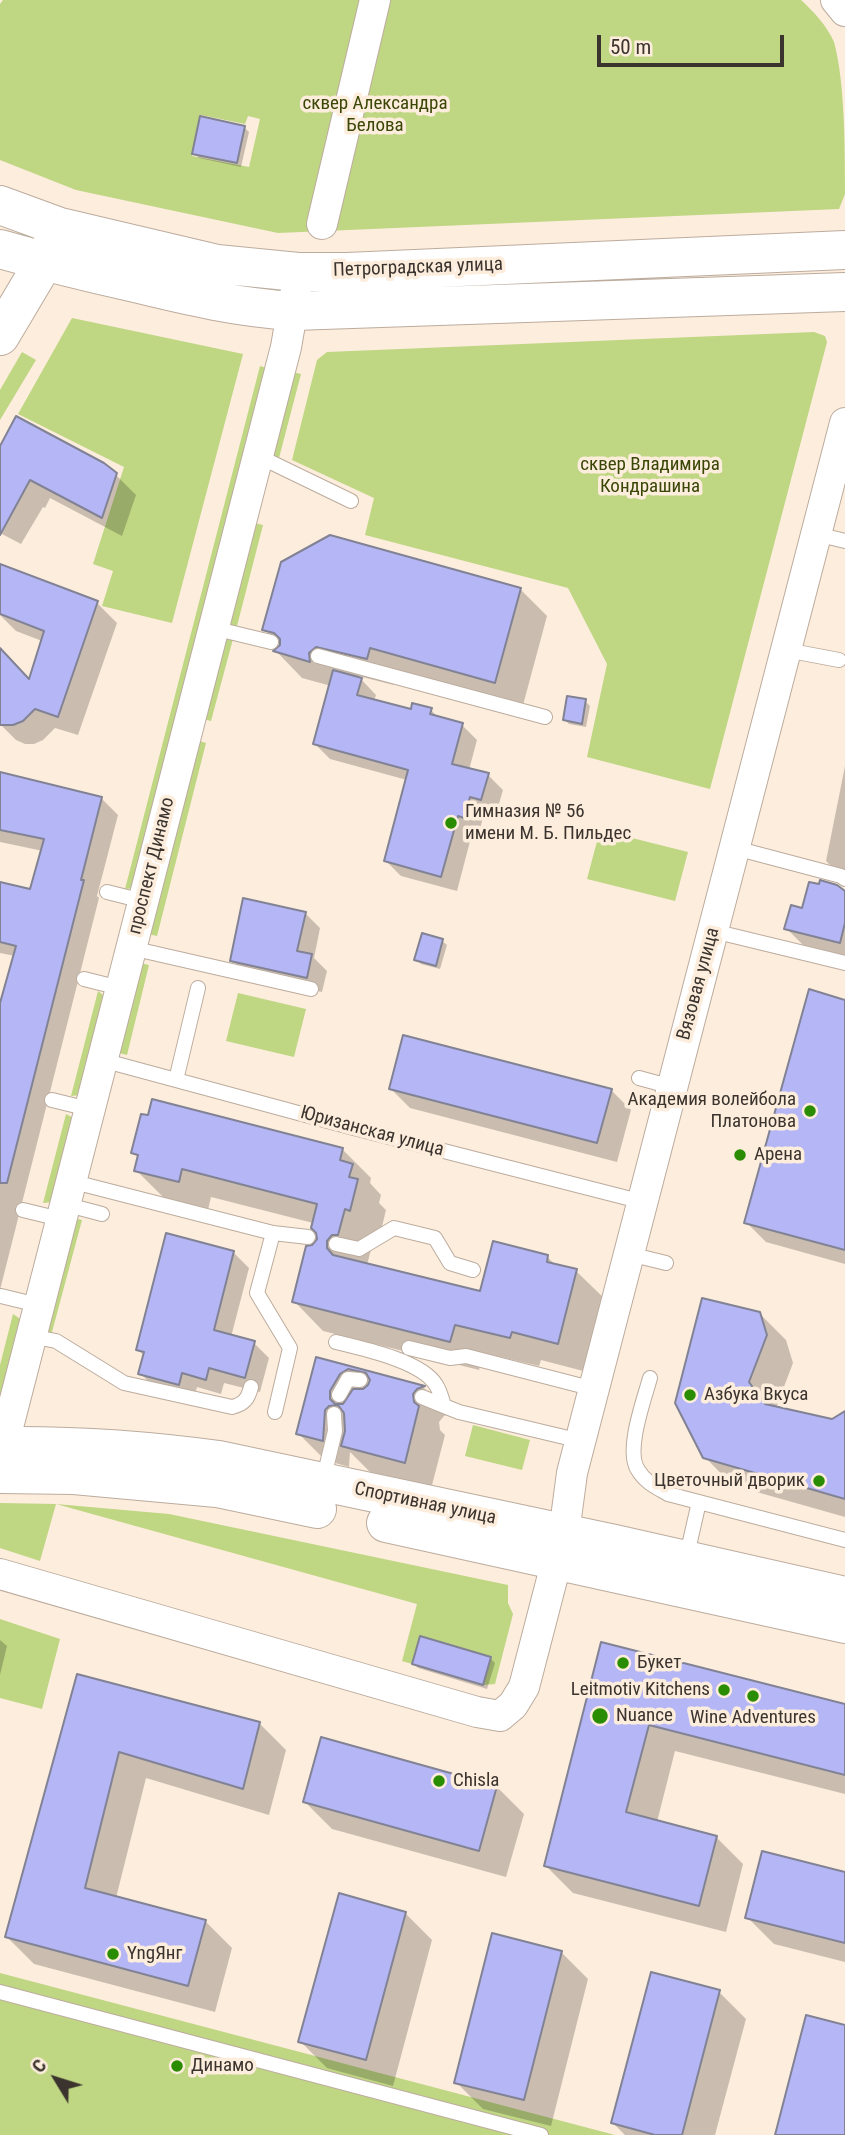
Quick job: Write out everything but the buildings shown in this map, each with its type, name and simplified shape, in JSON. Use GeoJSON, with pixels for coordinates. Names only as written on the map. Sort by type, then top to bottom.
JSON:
{"type":"FeatureCollection","features":[{"type":"Feature","properties":{"kind":"street"},"geometry":{"type":"LineString","coordinates":[[322,224],[375,0]]}},
{"type":"Feature","properties":{"kind":"street"},"geometry":{"type":"LineString","coordinates":[[836,0],[845,11]]}},
{"type":"Feature","properties":{"kind":"street","name":"Петроградская улица"},"geometry":{"type":"LineString","coordinates":[[0,205],[60,227],[217,264],[298,272],[845,250]]}},
{"type":"Feature","properties":{"kind":"street"},"geometry":{"type":"LineString","coordinates":[[0,336],[44,262],[60,227]]}},
{"type":"Feature","properties":{"kind":"street","name":"Петроградская улица"},"geometry":{"type":"LineString","coordinates":[[0,249],[210,301],[257,309],[294,311],[845,292]]}},
{"type":"Feature","properties":{"kind":"street","name":"проспект Динамо"},"geometry":{"type":"LineString","coordinates":[[1,1456],[258,456],[294,311],[298,272]]}},
{"type":"Feature","properties":{"kind":"street","name":"Вязовая улица"},"geometry":{"type":"LineString","coordinates":[[560,1547],[572,1473],[786,650],[831,537],[845,423]]}},
{"type":"Feature","properties":{"kind":"street","name":"Спортивная улица"},"geometry":{"type":"LineString","coordinates":[[1,1456],[73,1446],[153,1451],[219,1460],[322,1483],[845,1624]]}},
{"type":"Feature","properties":{"kind":"street","name":"Спортивная улица"},"geometry":{"type":"LineString","coordinates":[[1,1456],[74,1475],[217,1488],[560,1547],[686,1560],[845,1596]]}},
{"type":"Feature","properties":{"kind":"street"},"geometry":{"type":"LineString","coordinates":[[0,1574],[392,1689],[500,1716],[513,1705],[524,1687],[560,1547]]}},
{"type":"Feature","properties":{"kind":"lane"},"geometry":{"type":"LineString","coordinates":[[258,456],[351,501]]}},
{"type":"Feature","properties":{"kind":"lane"},"geometry":{"type":"LineString","coordinates":[[213,628],[271,642]]}},
{"type":"Feature","properties":{"kind":"lane"},"geometry":{"type":"LineString","coordinates":[[786,650],[839,660]]}},
{"type":"Feature","properties":{"kind":"lane"},"geometry":{"type":"LineString","coordinates":[[318,656],[545,718]]}},
{"type":"Feature","properties":{"kind":"lane"},"geometry":{"type":"LineString","coordinates":[[735,848],[845,879]]}},
{"type":"Feature","properties":{"kind":"lane"},"geometry":{"type":"LineString","coordinates":[[107,892],[143,901]]}},
{"type":"Feature","properties":{"kind":"lane"},"geometry":{"type":"LineString","coordinates":[[713,931],[845,963]]}},
{"type":"Feature","properties":{"kind":"lane"},"geometry":{"type":"LineString","coordinates":[[131,948],[311,989]]}},
{"type":"Feature","properties":{"kind":"lane"},"geometry":{"type":"LineString","coordinates":[[84,979],[120,988]]}},
{"type":"Feature","properties":{"kind":"lane"},"geometry":{"type":"LineString","coordinates":[[176,1080],[198,988]]}},
{"type":"Feature","properties":{"kind":"lane","name":"Юризанская улица"},"geometry":{"type":"LineString","coordinates":[[102,1060],[643,1202]]}},
{"type":"Feature","properties":{"kind":"lane"},"geometry":{"type":"LineString","coordinates":[[639,1078],[673,1087]]}},
{"type":"Feature","properties":{"kind":"lane"},"geometry":{"type":"LineString","coordinates":[[52,1100],[89,1110]]}},
{"type":"Feature","properties":{"kind":"lane"},"geometry":{"type":"LineString","coordinates":[[23,1210],[65,1201],[308,1237]]}},
{"type":"Feature","properties":{"kind":"lane"},"geometry":{"type":"LineString","coordinates":[[65,1201],[102,1214]]}},
{"type":"Feature","properties":{"kind":"lane"},"geometry":{"type":"LineString","coordinates":[[336,1244],[359,1249],[394,1228],[435,1238],[450,1264],[473,1270]]}},
{"type":"Feature","properties":{"kind":"lane"},"geometry":{"type":"LineString","coordinates":[[273,1233],[257,1293],[290,1348],[275,1412]]}},
{"type":"Feature","properties":{"kind":"lane"},"geometry":{"type":"LineString","coordinates":[[629,1254],[666,1263]]}},
{"type":"Feature","properties":{"kind":"lane"},"geometry":{"type":"LineString","coordinates":[[1,1296],[38,1305]]}},
{"type":"Feature","properties":{"kind":"lane"},"geometry":{"type":"LineString","coordinates":[[30,1336],[56,1341],[124,1383],[232,1407],[241,1405],[248,1397],[251,1387]]}},
{"type":"Feature","properties":{"kind":"lane"},"geometry":{"type":"LineString","coordinates":[[336,1342],[389,1354],[429,1377],[436,1384],[444,1406]]}},
{"type":"Feature","properties":{"kind":"lane"},"geometry":{"type":"LineString","coordinates":[[409,1348],[450,1358],[466,1356],[594,1389]]}},
{"type":"Feature","properties":{"kind":"lane"},"geometry":{"type":"LineString","coordinates":[[650,1378],[632,1450],[636,1469],[649,1483],[668,1494],[845,1541]]}},
{"type":"Feature","properties":{"kind":"lane"},"geometry":{"type":"LineString","coordinates":[[339,1395],[348,1379],[360,1380]]}},
{"type":"Feature","properties":{"kind":"lane"},"geometry":{"type":"LineString","coordinates":[[422,1397],[459,1412],[581,1441]]}},
{"type":"Feature","properties":{"kind":"lane"},"geometry":{"type":"LineString","coordinates":[[322,1483],[335,1432],[334,1414]]}},
{"type":"Feature","properties":{"kind":"lane"},"geometry":{"type":"LineString","coordinates":[[686,1560],[699,1502]]}},
{"type":"Feature","properties":{"kind":"lane"},"geometry":{"type":"LineString","coordinates":[[0,1992],[541,2135]]}},
{"type":"Feature","properties":{"kind":"green space","name":"сквер Александра Белова"},"geometry":{"type":"Polygon","coordinates":[[[3,0],[801,0],[828,30],[838,58],[845,194],[839,209],[278,233],[76,190],[0,160],[0,4],[3,0]],[[201,115],[192,156],[249,167],[260,119],[248,116],[245,124],[201,115]]]}},
{"type":"Feature","properties":{"kind":"green space"},"geometry":{"type":"Polygon","coordinates":[[[72,318],[243,354],[172,623],[102,606],[113,571],[93,564],[124,467],[18,414],[72,318]]]}},
{"type":"Feature","properties":{"kind":"green space","name":"сквер Владимира Кондрашина"},"geometry":{"type":"Polygon","coordinates":[[[814,332],[825,336],[827,342],[710,789],[587,757],[607,664],[568,588],[365,535],[374,498],[292,460],[317,360],[327,352],[814,332]]]}},
{"type":"Feature","properties":{"kind":"green space"},"geometry":{"type":"Polygon","coordinates":[[[22,352],[36,360],[0,420],[0,390],[22,352]]]}},
{"type":"Feature","properties":{"kind":"green space"},"geometry":{"type":"Polygon","coordinates":[[[260,366],[270,369],[136,888],[125,889],[260,366]]]}},
{"type":"Feature","properties":{"kind":"green space"},"geometry":{"type":"Polygon","coordinates":[[[289,371],[301,374],[279,458],[267,453],[289,371]]]}},
{"type":"Feature","properties":{"kind":"green space"},"geometry":{"type":"Polygon","coordinates":[[[250,522],[263,525],[237,626],[224,623],[250,522]]]}},
{"type":"Feature","properties":{"kind":"green space"},"geometry":{"type":"Polygon","coordinates":[[[221,636],[233,639],[211,721],[199,718],[221,636]]]}},
{"type":"Feature","properties":{"kind":"green space"},"geometry":{"type":"Polygon","coordinates":[[[193,739],[206,743],[157,936],[144,933],[193,739]]]}},
{"type":"Feature","properties":{"kind":"green space"},"geometry":{"type":"Polygon","coordinates":[[[600,830],[688,852],[675,901],[587,879],[600,830]]]}},
{"type":"Feature","properties":{"kind":"green space"},"geometry":{"type":"Polygon","coordinates":[[[136,962],[149,965],[127,1055],[119,1053],[136,962]]]}},
{"type":"Feature","properties":{"kind":"green space"},"geometry":{"type":"Polygon","coordinates":[[[98,991],[107,998],[81,1095],[71,1096],[98,991]]]}},
{"type":"Feature","properties":{"kind":"green space"},"geometry":{"type":"Polygon","coordinates":[[[238,993],[306,1009],[294,1057],[226,1041],[238,993]]]}},
{"type":"Feature","properties":{"kind":"green space"},"geometry":{"type":"Polygon","coordinates":[[[66,1114],[75,1119],[53,1202],[43,1203],[66,1114]]]}},
{"type":"Feature","properties":{"kind":"green space"},"geometry":{"type":"Polygon","coordinates":[[[74,1218],[82,1220],[52,1332],[47,1332],[74,1218]]]}},
{"type":"Feature","properties":{"kind":"green space"},"geometry":{"type":"Polygon","coordinates":[[[13,1314],[22,1320],[0,1402],[0,1365],[13,1314]]]}},
{"type":"Feature","properties":{"kind":"green space"},"geometry":{"type":"Polygon","coordinates":[[[473,1425],[530,1440],[522,1470],[465,1456],[473,1425]]]}},
{"type":"Feature","properties":{"kind":"green space"},"geometry":{"type":"Polygon","coordinates":[[[0,1503],[56,1504],[40,1561],[0,1548],[0,1503]]]}},
{"type":"Feature","properties":{"kind":"green space"},"geometry":{"type":"Polygon","coordinates":[[[56,1504],[169,1514],[508,1585],[508,1603],[513,1614],[495,1684],[483,1685],[491,1657],[421,1636],[412,1664],[402,1661],[417,1604],[56,1504]]]}},
{"type":"Feature","properties":{"kind":"green space"},"geometry":{"type":"Polygon","coordinates":[[[0,1619],[60,1639],[42,1709],[0,1698],[0,1619]]]}},
{"type":"Feature","properties":{"kind":"green space","name":"Динамо"},"geometry":{"type":"Polygon","coordinates":[[[0,1973],[615,2135],[0,2135],[0,1973]]]}},
{"type":"Feature","properties":{"kind":"place","name":"Гимназия № 56 имени М. Б. Пильдес"},"geometry":{"type":"Point","coordinates":[451,823]}},
{"type":"Feature","properties":{"kind":"place","name":"Академия волейбола Платонова"},"geometry":{"type":"Point","coordinates":[810,1111]}},
{"type":"Feature","properties":{"kind":"place","name":"Арена"},"geometry":{"type":"Point","coordinates":[740,1155]}},
{"type":"Feature","properties":{"kind":"place","name":"Азбука Вкуса"},"geometry":{"type":"Point","coordinates":[690,1395]}},
{"type":"Feature","properties":{"kind":"place","name":"Цветочный дворик"},"geometry":{"type":"Point","coordinates":[819,1481]}},
{"type":"Feature","properties":{"kind":"place","name":"Букет"},"geometry":{"type":"Point","coordinates":[623,1663]}},
{"type":"Feature","properties":{"kind":"place","name":"Leitmotiv Kitchens"},"geometry":{"type":"Point","coordinates":[724,1690]}},
{"type":"Feature","properties":{"kind":"place","name":"Wine Adventures"},"geometry":{"type":"Point","coordinates":[753,1696]}},
{"type":"Feature","properties":{"kind":"place","name":"Nuance"},"geometry":{"type":"Point","coordinates":[600,1716]}},
{"type":"Feature","properties":{"kind":"place","name":"Chisla"},"geometry":{"type":"Point","coordinates":[439,1781]}},
{"type":"Feature","properties":{"kind":"place","name":"YngЯнг"},"geometry":{"type":"Point","coordinates":[113,1954]}},
{"type":"Feature","properties":{"kind":"place","name":"Динамо"},"geometry":{"type":"Point","coordinates":[177,2066]}}]}
